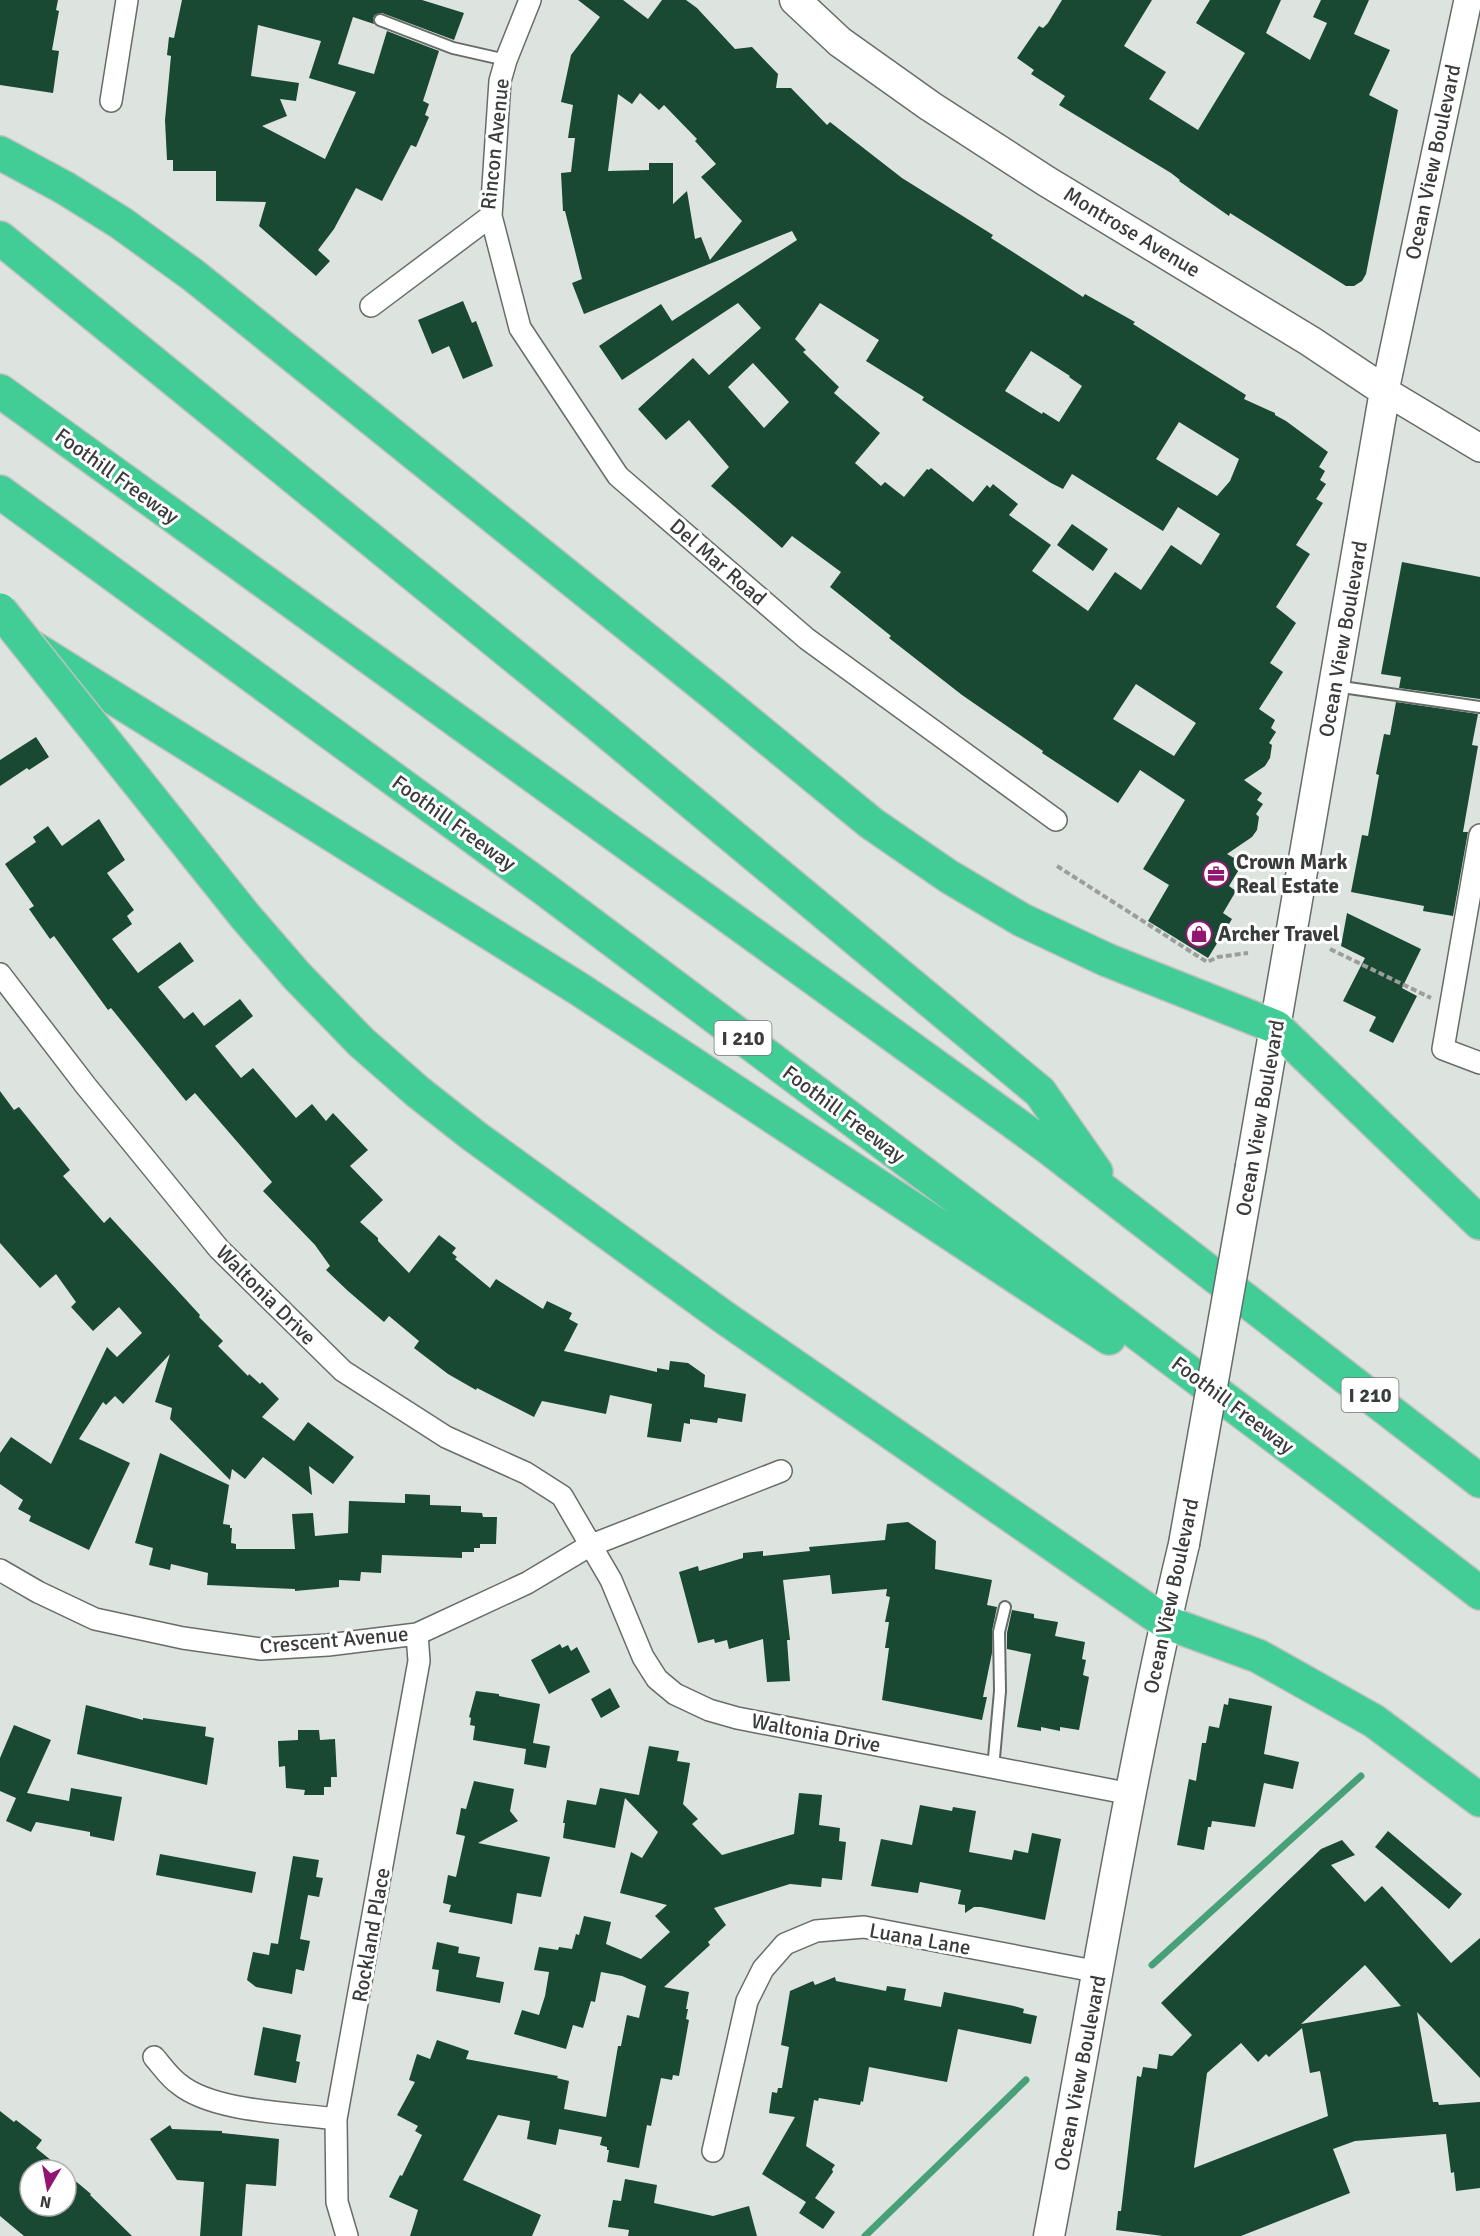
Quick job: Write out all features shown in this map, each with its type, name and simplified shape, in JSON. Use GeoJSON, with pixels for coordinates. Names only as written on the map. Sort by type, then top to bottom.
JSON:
{"type":"FeatureCollection","features":[{"type":"Feature","properties":{"kind":"highway"},"geometry":{"type":"LineString","coordinates":[[0,153],[121,223],[193,275],[871,823],[948,876],[1022,920],[1107,960],[1276,1027],[1480,1223]]}},
{"type":"Feature","properties":{"kind":"highway"},"geometry":{"type":"LineString","coordinates":[[0,238],[586,714],[1040,1092],[1115,1198]]}},
{"type":"Feature","properties":{"kind":"highway","name":"Foothill Freeway"},"geometry":{"type":"LineString","coordinates":[[0,391],[1045,1145],[1480,1480]]}},
{"type":"Feature","properties":{"kind":"highway","name":"Foothill Freeway"},"geometry":{"type":"LineString","coordinates":[[0,492],[543,888],[1349,1492],[1480,1596]]}},
{"type":"Feature","properties":{"kind":"highway"},"geometry":{"type":"LineString","coordinates":[[0,610],[245,916],[297,976],[361,1042],[418,1092],[474,1136],[724,1318],[1165,1622],[1258,1656],[1374,1721],[1480,1800]]}},
{"type":"Feature","properties":{"kind":"highway"},"geometry":{"type":"LineString","coordinates":[[0,627],[579,989],[1110,1339],[1480,1596]]}},
{"type":"Feature","properties":{"kind":"main road","name":"Montrose Avenue"},"geometry":{"type":"LineString","coordinates":[[795,0],[840,42],[930,106],[1046,181],[1300,335],[1385,391]]}},
{"type":"Feature","properties":{"kind":"main road","name":"Ocean View Boulevard"},"geometry":{"type":"LineString","coordinates":[[1049,2236],[1131,1794],[1165,1622],[1184,1544],[1276,1027],[1385,391]]}},
{"type":"Feature","properties":{"kind":"street"},"geometry":{"type":"LineString","coordinates":[[111,101],[126,0]]}},
{"type":"Feature","properties":{"kind":"street","name":"Rincon Avenue"},"geometry":{"type":"LineString","coordinates":[[371,306],[491,216],[501,81],[506,60],[530,0]]}},
{"type":"Feature","properties":{"kind":"street","name":"Ocean View Boulevard"},"geometry":{"type":"LineString","coordinates":[[1385,391],[1468,0]]}},
{"type":"Feature","properties":{"kind":"street","name":"Del Mar Road"},"geometry":{"type":"LineString","coordinates":[[491,216],[520,328],[618,476],[807,639],[1056,820]]}},
{"type":"Feature","properties":{"kind":"street","name":"Montrose Avenue"},"geometry":{"type":"LineString","coordinates":[[1385,391],[1480,448]]}},
{"type":"Feature","properties":{"kind":"street"},"geometry":{"type":"LineString","coordinates":[[1480,836],[1443,1049],[1480,1063]]}},
{"type":"Feature","properties":{"kind":"street","name":"Waltonia Drive"},"geometry":{"type":"LineString","coordinates":[[0,974],[86,1086],[219,1249],[343,1371],[446,1437],[526,1473],[562,1496],[589,1546],[611,1580],[643,1658],[657,1679],[675,1694],[709,1710],[737,1718],[1131,1794]]}},
{"type":"Feature","properties":{"kind":"street"},"geometry":{"type":"LineString","coordinates":[[589,1546],[781,1471]]}},
{"type":"Feature","properties":{"kind":"street","name":"Crescent Avenue"},"geometry":{"type":"LineString","coordinates":[[0,1570],[38,1592],[95,1618],[183,1638],[261,1649],[328,1645],[417,1634],[527,1583],[589,1546]]}},
{"type":"Feature","properties":{"kind":"street","name":"Rockland Place"},"geometry":{"type":"LineString","coordinates":[[347,2236],[337,2202],[336,2119],[419,1661],[417,1634]]}},
{"type":"Feature","properties":{"kind":"street","name":"Luana Lane"},"geometry":{"type":"LineString","coordinates":[[713,2151],[747,2001],[763,1969],[785,1944],[816,1931],[864,1927],[1099,1972]]}},
{"type":"Feature","properties":{"kind":"street"},"geometry":{"type":"LineString","coordinates":[[154,2057],[179,2084],[203,2098],[233,2106],[336,2119]]}},
{"type":"Feature","properties":{"kind":"lane"},"geometry":{"type":"LineString","coordinates":[[380,20],[453,48],[506,60]]}},
{"type":"Feature","properties":{"kind":"lane"},"geometry":{"type":"LineString","coordinates":[[1335,686],[1480,707]]}},
{"type":"Feature","properties":{"kind":"lane"},"geometry":{"type":"LineString","coordinates":[[993,1768],[1000,1691],[999,1632],[1005,1607]]}},
{"type":"Feature","properties":{"kind":"path"},"geometry":{"type":"LineString","coordinates":[[1057,866],[1207,962],[1218,957],[1248,952]]}},
{"type":"Feature","properties":{"kind":"path"},"geometry":{"type":"LineString","coordinates":[[1330,949],[1432,999]]}},
{"type":"Feature","properties":{"kind":"building"},"geometry":{"type":"Polygon","coordinates":[[[0,0],[58,0],[56,10],[59,11],[52,50],[59,51],[53,93],[0,85],[0,0]]]}},
{"type":"Feature","properties":{"kind":"building"},"geometry":{"type":"Polygon","coordinates":[[[182,0],[422,0],[464,13],[454,40],[382,13],[375,15],[374,24],[353,17],[338,64],[374,74],[387,31],[439,51],[423,101],[429,104],[425,115],[429,117],[416,147],[411,145],[382,201],[356,188],[334,229],[318,250],[330,261],[316,276],[259,226],[266,202],[216,201],[216,171],[173,171],[173,160],[167,160],[165,120],[171,56],[167,55],[169,37],[174,38],[182,0]],[[258,25],[251,76],[299,83],[296,101],[280,99],[287,116],[262,126],[325,159],[356,92],[309,78],[321,41],[258,25]]]}},
{"type":"Feature","properties":{"kind":"building"},"geometry":{"type":"Polygon","coordinates":[[[578,0],[623,0],[648,19],[662,0],[686,0],[697,8],[735,49],[752,47],[778,74],[776,88],[791,88],[827,125],[830,122],[902,178],[993,235],[991,238],[1083,297],[1085,294],[1135,322],[1133,324],[1246,395],[1244,399],[1275,413],[1328,452],[1319,467],[1325,471],[1320,480],[1326,484],[1316,499],[1323,503],[1296,545],[1310,554],[1276,607],[1296,623],[1270,663],[1283,672],[1259,709],[1275,720],[1271,728],[1276,732],[1269,743],[1272,745],[1270,758],[1265,766],[1244,780],[1262,793],[1257,800],[1263,804],[1256,814],[1259,817],[1257,830],[1252,837],[1227,854],[1243,863],[1229,886],[1236,891],[1223,913],[1232,919],[1208,958],[1148,921],[1169,885],[1143,869],[1185,800],[1140,770],[1118,803],[1042,753],[1043,751],[962,695],[889,638],[891,636],[830,587],[841,572],[792,536],[782,548],[711,486],[729,467],[689,420],[666,440],[638,409],[693,358],[709,375],[761,328],[738,303],[622,380],[599,346],[661,304],[672,321],[797,240],[792,231],[584,314],[572,283],[582,279],[565,211],[563,211],[561,173],[571,172],[575,138],[568,138],[573,105],[561,102],[571,55],[600,17],[578,0]],[[640,93],[632,104],[618,94],[608,171],[649,170],[649,163],[673,163],[673,204],[687,191],[695,239],[701,237],[710,260],[742,221],[701,177],[716,164],[695,141],[697,139],[664,105],[659,110],[640,93]],[[820,303],[795,339],[806,350],[803,352],[839,387],[834,393],[880,433],[855,463],[881,486],[885,482],[904,497],[927,469],[931,468],[973,502],[987,485],[990,488],[993,484],[1018,504],[1009,515],[1051,545],[1032,571],[1088,611],[1115,572],[1141,590],[1171,545],[1201,565],[1220,534],[1178,507],[1163,531],[1072,474],[1063,489],[1051,483],[922,400],[924,397],[866,361],[879,340],[820,303]],[[1031,351],[1005,391],[1042,414],[1043,412],[1059,422],[1082,386],[1031,351]],[[753,363],[728,387],[764,428],[789,402],[753,363]],[[1179,422],[1156,459],[1217,496],[1230,481],[1239,459],[1179,422]],[[1136,684],[1113,719],[1174,756],[1196,723],[1136,684]]]}},
{"type":"Feature","properties":{"kind":"building"},"geometry":{"type":"Polygon","coordinates":[[[1062,0],[1152,0],[1124,46],[1166,72],[1149,99],[1198,130],[1245,53],[1196,23],[1210,0],[1281,0],[1266,33],[1310,60],[1327,23],[1313,17],[1321,0],[1369,0],[1354,34],[1390,50],[1369,95],[1398,110],[1366,274],[1362,281],[1354,286],[1346,286],[1230,213],[1229,216],[1171,173],[1059,105],[1065,96],[1031,74],[1034,70],[1017,58],[1039,26],[1043,28],[1048,23],[1062,0]]]}},
{"type":"Feature","properties":{"kind":"building"},"geometry":{"type":"Polygon","coordinates":[[[463,301],[472,323],[476,321],[493,366],[463,379],[449,346],[432,354],[418,320],[463,301]]]}},
{"type":"Feature","properties":{"kind":"building"},"geometry":{"type":"Polygon","coordinates":[[[1072,524],[1108,549],[1093,571],[1057,545],[1072,524]]]}},
{"type":"Feature","properties":{"kind":"building"},"geometry":{"type":"Polygon","coordinates":[[[1402,562],[1480,577],[1480,699],[1399,688],[1401,677],[1381,674],[1402,562]]]}},
{"type":"Feature","properties":{"kind":"building"},"geometry":{"type":"Polygon","coordinates":[[[1396,702],[1478,714],[1472,745],[1478,746],[1463,832],[1468,832],[1453,916],[1423,911],[1424,906],[1351,892],[1362,835],[1368,836],[1384,734],[1390,735],[1396,702]]]}},
{"type":"Feature","properties":{"kind":"building"},"geometry":{"type":"Polygon","coordinates":[[[36,737],[49,757],[0,786],[0,760],[36,737]]]}},
{"type":"Feature","properties":{"kind":"building"},"geometry":{"type":"Polygon","coordinates":[[[99,819],[125,860],[107,873],[134,910],[127,916],[132,924],[112,939],[138,973],[180,942],[194,961],[158,987],[184,1019],[193,1012],[204,1026],[240,999],[253,1016],[215,1046],[241,1078],[253,1068],[296,1118],[312,1104],[326,1121],[333,1113],[368,1150],[350,1166],[383,1200],[360,1222],[378,1238],[378,1241],[409,1273],[439,1235],[456,1248],[452,1253],[457,1257],[455,1259],[490,1288],[496,1279],[543,1309],[547,1301],[572,1313],[569,1319],[578,1324],[564,1351],[657,1372],[657,1368],[669,1370],[670,1361],[688,1363],[705,1375],[704,1387],[746,1394],[742,1422],[718,1418],[717,1423],[690,1419],[690,1424],[684,1423],[681,1442],[647,1437],[652,1404],[610,1395],[606,1414],[542,1401],[534,1417],[448,1374],[414,1348],[419,1341],[389,1316],[384,1322],[348,1291],[326,1270],[330,1266],[315,1245],[263,1191],[272,1182],[195,1093],[186,1101],[111,1008],[108,1010],[54,936],[50,939],[29,909],[34,906],[5,864],[36,842],[33,837],[48,826],[62,846],[99,819]]]}},
{"type":"Feature","properties":{"kind":"building"},"geometry":{"type":"Polygon","coordinates":[[[1347,913],[1421,949],[1402,988],[1417,996],[1393,1043],[1369,1031],[1376,1017],[1343,1001],[1365,958],[1341,946],[1347,913]]]}},
{"type":"Feature","properties":{"kind":"building"},"geometry":{"type":"Polygon","coordinates":[[[0,1091],[14,1110],[19,1107],[70,1170],[63,1176],[104,1223],[110,1217],[223,1341],[218,1346],[248,1376],[249,1374],[260,1384],[262,1382],[279,1399],[262,1417],[294,1441],[308,1422],[354,1457],[333,1484],[309,1466],[312,1495],[263,1457],[245,1479],[232,1469],[230,1480],[170,1419],[172,1408],[155,1402],[170,1354],[123,1404],[115,1396],[106,1405],[103,1402],[79,1439],[130,1463],[89,1550],[29,1521],[31,1516],[18,1509],[23,1500],[0,1484],[0,1453],[11,1437],[51,1464],[107,1347],[117,1357],[142,1333],[119,1307],[93,1331],[71,1307],[76,1302],[56,1274],[40,1288],[0,1243],[0,1091]]]}},
{"type":"Feature","properties":{"kind":"building"},"geometry":{"type":"Polygon","coordinates":[[[160,1453],[229,1485],[223,1524],[230,1525],[232,1528],[231,1543],[236,1544],[236,1549],[295,1549],[292,1514],[313,1513],[315,1536],[348,1533],[349,1501],[405,1503],[405,1494],[430,1495],[430,1505],[461,1506],[461,1512],[482,1513],[483,1517],[497,1517],[496,1544],[480,1544],[480,1548],[474,1548],[474,1552],[462,1552],[462,1558],[382,1555],[381,1573],[361,1572],[360,1581],[339,1580],[339,1587],[295,1591],[295,1589],[207,1585],[208,1573],[171,1564],[170,1570],[149,1565],[153,1548],[135,1543],[160,1453]]]}},
{"type":"Feature","properties":{"kind":"building"},"geometry":{"type":"Polygon","coordinates":[[[908,1522],[936,1541],[935,1569],[992,1580],[987,1605],[997,1607],[992,1631],[992,1653],[983,1697],[987,1697],[982,1720],[882,1700],[889,1648],[885,1648],[889,1622],[885,1622],[890,1597],[886,1596],[887,1589],[832,1594],[830,1575],[783,1580],[790,1640],[787,1640],[790,1681],[767,1682],[763,1639],[729,1649],[727,1640],[715,1643],[714,1639],[698,1643],[679,1572],[698,1566],[699,1571],[743,1558],[743,1553],[763,1551],[763,1556],[810,1551],[809,1547],[885,1540],[887,1524],[908,1522]]]}},
{"type":"Feature","properties":{"kind":"building"},"geometry":{"type":"Polygon","coordinates":[[[1012,1610],[1034,1614],[1034,1618],[1058,1622],[1055,1636],[1085,1642],[1082,1659],[1086,1660],[1083,1675],[1089,1677],[1079,1730],[1060,1727],[1060,1731],[1041,1727],[1041,1731],[1017,1727],[1031,1654],[1007,1649],[1007,1633],[1012,1610]]]}},
{"type":"Feature","properties":{"kind":"building"},"geometry":{"type":"Polygon","coordinates":[[[560,1644],[562,1648],[568,1645],[571,1651],[577,1647],[590,1672],[549,1694],[531,1660],[560,1644]]]}},
{"type":"Feature","properties":{"kind":"building"},"geometry":{"type":"Polygon","coordinates":[[[610,1688],[620,1707],[601,1718],[591,1699],[610,1688]]]}},
{"type":"Feature","properties":{"kind":"building"},"geometry":{"type":"Polygon","coordinates":[[[476,1691],[540,1704],[533,1743],[550,1746],[546,1768],[524,1764],[526,1749],[473,1740],[475,1726],[470,1725],[471,1718],[469,1717],[476,1691]]]}},
{"type":"Feature","properties":{"kind":"building"},"geometry":{"type":"Polygon","coordinates":[[[1229,1698],[1272,1706],[1264,1754],[1299,1762],[1293,1789],[1264,1783],[1255,1827],[1212,1821],[1211,1827],[1208,1827],[1204,1850],[1177,1845],[1189,1779],[1196,1781],[1202,1743],[1206,1743],[1209,1726],[1219,1728],[1224,1704],[1228,1705],[1229,1698]]]}},
{"type":"Feature","properties":{"kind":"building"},"geometry":{"type":"Polygon","coordinates":[[[86,1705],[143,1720],[143,1718],[206,1727],[205,1736],[214,1738],[207,1785],[77,1754],[86,1705]]]}},
{"type":"Feature","properties":{"kind":"building"},"geometry":{"type":"Polygon","coordinates":[[[14,1725],[51,1740],[27,1793],[69,1801],[71,1788],[122,1797],[114,1841],[90,1836],[90,1832],[36,1822],[31,1832],[6,1821],[16,1798],[0,1791],[0,1758],[14,1725]]]}},
{"type":"Feature","properties":{"kind":"building"},"geometry":{"type":"Polygon","coordinates":[[[298,1730],[319,1730],[320,1740],[335,1739],[337,1777],[331,1777],[331,1787],[324,1787],[324,1795],[304,1795],[305,1790],[286,1788],[285,1766],[279,1767],[278,1741],[298,1740],[298,1730]]]}},
{"type":"Feature","properties":{"kind":"building"},"geometry":{"type":"Polygon","coordinates":[[[649,1746],[679,1751],[677,1761],[690,1763],[683,1804],[698,1819],[692,1824],[722,1855],[794,1834],[799,1793],[822,1795],[819,1825],[840,1828],[839,1841],[846,1842],[842,1880],[822,1878],[821,1887],[790,1884],[714,1908],[726,1925],[708,1942],[710,1945],[664,1987],[689,1992],[686,2019],[689,2020],[679,2076],[673,2075],[672,2080],[661,2078],[651,2126],[647,2125],[639,2168],[607,2162],[609,2150],[600,2145],[602,2137],[559,2129],[556,2145],[527,2139],[530,2121],[498,2115],[463,2180],[541,2215],[532,2236],[410,2236],[418,2210],[389,2197],[422,2135],[415,2131],[418,2126],[397,2115],[415,2082],[409,2080],[417,2054],[430,2059],[437,2040],[469,2051],[466,2059],[558,2076],[557,2078],[569,2081],[564,2109],[606,2117],[618,2046],[621,2046],[627,2015],[639,2018],[646,1986],[622,1976],[601,1972],[595,2002],[591,2001],[583,2028],[573,2025],[566,2049],[514,2034],[522,2010],[539,2015],[545,1996],[549,1972],[534,1970],[539,1947],[558,1950],[559,1947],[572,1949],[584,1916],[611,1922],[606,1944],[641,1959],[670,1932],[655,1916],[667,1905],[620,1893],[631,1852],[642,1858],[658,1832],[625,1798],[615,1848],[563,1838],[567,1800],[596,1805],[600,1788],[639,1795],[649,1746]]]}},
{"type":"Feature","properties":{"kind":"building"},"geometry":{"type":"Polygon","coordinates":[[[474,1781],[514,1789],[510,1811],[518,1821],[478,1843],[550,1857],[541,1897],[517,1893],[512,1924],[449,1912],[451,1905],[443,1903],[448,1875],[456,1877],[465,1836],[456,1834],[461,1808],[466,1809],[474,1781]]]}},
{"type":"Feature","properties":{"kind":"building"},"geometry":{"type":"Polygon","coordinates":[[[920,1805],[952,1811],[953,1807],[976,1811],[969,1852],[1012,1860],[1014,1850],[1028,1853],[1032,1833],[1061,1839],[1045,1920],[981,1907],[974,1907],[965,1913],[965,1905],[958,1904],[961,1890],[920,1882],[918,1893],[871,1886],[881,1839],[912,1845],[920,1805]]]}},
{"type":"Feature","properties":{"kind":"building"},"geometry":{"type":"Polygon","coordinates":[[[1388,1831],[1462,1894],[1449,1909],[1375,1847],[1388,1831]]]}},
{"type":"Feature","properties":{"kind":"building"},"geometry":{"type":"Polygon","coordinates":[[[1342,1840],[1355,1855],[1331,1865],[1365,1902],[1382,1886],[1451,1963],[1480,1938],[1480,2078],[1417,2012],[1433,2102],[1438,2102],[1439,2105],[1480,2102],[1480,2188],[1456,2191],[1454,2172],[1451,2173],[1446,2134],[1355,2141],[1333,2149],[1350,2193],[1241,2236],[1163,2236],[1116,2230],[1118,2211],[1121,2211],[1137,2076],[1141,2077],[1143,2067],[1157,2069],[1159,2054],[1172,2056],[1192,2035],[1161,2003],[1321,1849],[1342,1840]],[[1365,1965],[1301,2024],[1401,2006],[1365,1965]],[[1302,2028],[1269,2057],[1266,2054],[1258,2062],[1241,2043],[1207,2073],[1194,2168],[1328,2116],[1320,2071],[1310,2073],[1302,2028]]]}},
{"type":"Feature","properties":{"kind":"building"},"geometry":{"type":"Polygon","coordinates":[[[160,1854],[256,1872],[252,1893],[156,1875],[160,1854]]]}},
{"type":"Feature","properties":{"kind":"building"},"geometry":{"type":"Polygon","coordinates":[[[293,1856],[319,1860],[316,1877],[323,1878],[319,1897],[308,1895],[300,1939],[310,1941],[304,1971],[296,1969],[292,1994],[256,1987],[247,1980],[253,1952],[269,1955],[271,1943],[278,1944],[293,1856]]]}},
{"type":"Feature","properties":{"kind":"building"},"geometry":{"type":"Polygon","coordinates":[[[437,1942],[459,1947],[458,1953],[480,1957],[476,1977],[504,1982],[500,2003],[436,1991],[439,1970],[432,1969],[437,1942]]]}},
{"type":"Feature","properties":{"kind":"building"},"geometry":{"type":"Polygon","coordinates":[[[835,1977],[836,1981],[886,1991],[887,1986],[906,1989],[904,2000],[941,2007],[944,1992],[1014,2006],[1024,2009],[1023,2013],[1037,2016],[1031,2044],[958,2029],[947,2082],[869,2067],[863,2102],[861,2101],[860,2105],[819,2098],[818,2101],[814,2100],[806,2146],[835,2165],[833,2172],[815,2198],[835,2212],[823,2229],[799,2213],[806,2202],[762,2174],[795,2117],[769,2113],[772,2092],[777,2093],[778,2088],[782,2088],[789,2047],[781,2045],[790,1991],[813,1981],[815,1985],[835,1977]]]}},
{"type":"Feature","properties":{"kind":"building"},"geometry":{"type":"Polygon","coordinates":[[[263,2027],[301,2035],[296,2061],[300,2062],[296,2083],[254,2075],[263,2027]]]}},
{"type":"Feature","properties":{"kind":"building"},"geometry":{"type":"Polygon","coordinates":[[[0,2111],[42,2140],[36,2148],[48,2158],[18,2158],[18,2218],[78,2218],[78,2183],[132,2236],[24,2236],[0,2216],[0,2111]]]}},
{"type":"Feature","properties":{"kind":"building"},"geometry":{"type":"Polygon","coordinates":[[[170,2125],[172,2129],[222,2131],[222,2133],[279,2139],[276,2186],[246,2184],[242,2236],[200,2236],[204,2182],[177,2180],[150,2139],[170,2125]]]}},
{"type":"Feature","properties":{"kind":"building"},"geometry":{"type":"Polygon","coordinates":[[[625,2179],[657,2185],[654,2203],[713,2216],[749,2206],[757,2236],[628,2236],[629,2230],[608,2227],[613,2200],[621,2201],[625,2179]]]}},
{"type":"Feature","properties":{"kind":"waterway"},"geometry":{"type":"LineString","coordinates":[[1152,1965],[1361,1776]]}},
{"type":"Feature","properties":{"kind":"waterway"},"geometry":{"type":"LineString","coordinates":[[865,2236],[1026,2080]]}},
{"type":"Feature","properties":{"kind":"place","name":"Crown Mark Real Estate"},"geometry":{"type":"Point","coordinates":[1216,874]}},
{"type":"Feature","properties":{"kind":"place","name":"Archer Travel"},"geometry":{"type":"Point","coordinates":[1199,934]}}]}
